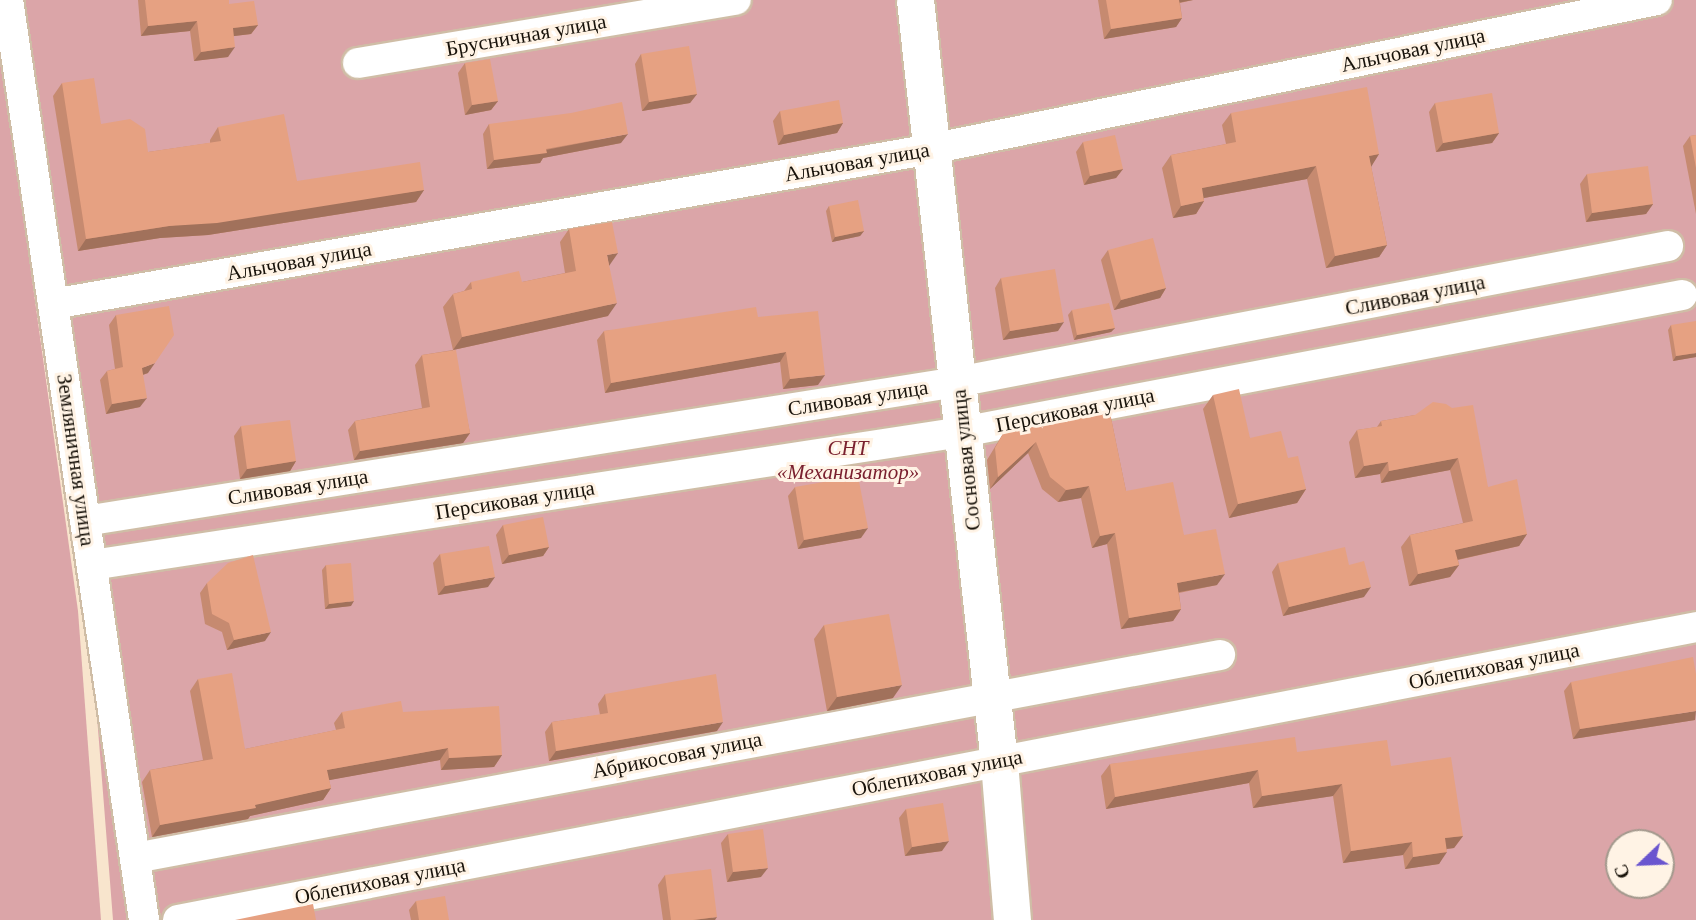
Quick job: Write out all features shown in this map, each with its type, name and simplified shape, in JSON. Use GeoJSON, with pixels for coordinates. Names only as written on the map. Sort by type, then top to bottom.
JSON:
{"type":"FeatureCollection","features":[{"type":"Feature","properties":{"kind":"street","name":"Земляничная улица"},"geometry":{"type":"LineString","coordinates":[[8,0],[144,920]]}},
{"type":"Feature","properties":{"kind":"street","name":"Брусничная улица"},"geometry":{"type":"LineString","coordinates":[[358,64],[736,0]]}},
{"type":"Feature","properties":{"kind":"street","name":"Сосновая улица"},"geometry":{"type":"LineString","coordinates":[[915,0],[999,761],[1012,920]]}},
{"type":"Feature","properties":{"kind":"street","name":"Алычовая улица"},"geometry":{"type":"LineString","coordinates":[[53,304],[931,149],[1657,0]]}},
{"type":"Feature","properties":{"kind":"street","name":"Сливовая улица"},"geometry":{"type":"LineString","coordinates":[[85,521],[957,382],[1668,246]]}},
{"type":"Feature","properties":{"kind":"street","name":"Персиковая улица"},"geometry":{"type":"LineString","coordinates":[[92,565],[962,432],[1682,295]]}},
{"type":"Feature","properties":{"kind":"street","name":"Облепиховая улица"},"geometry":{"type":"LineString","coordinates":[[178,920],[1696,627]]}},
{"type":"Feature","properties":{"kind":"street","name":"Абрикосовая улица"},"geometry":{"type":"LineString","coordinates":[[135,858],[1220,655]]}},
{"type":"Feature","properties":{"kind":"green space","name":"СНТ «Механизатор»"},"geometry":{"type":"Polygon","coordinates":[[[0,0],[1696,0],[1696,920],[113,920],[88,602],[0,0]]]}},
{"type":"Feature","properties":{"kind":"green space"},"geometry":{"type":"Polygon","coordinates":[[[0,48],[78,611],[101,920],[0,920],[0,48]]]}},
{"type":"Feature","properties":{"kind":"building"},"geometry":{"type":"Polygon","coordinates":[[[145,0],[229,0],[229,4],[254,1],[258,25],[233,28],[235,47],[201,52],[197,21],[148,26],[145,0]]]}},
{"type":"Feature","properties":{"kind":"building"},"geometry":{"type":"Polygon","coordinates":[[[1106,0],[1179,0],[1182,18],[1111,29],[1106,0]]]}},
{"type":"Feature","properties":{"kind":"building"},"geometry":{"type":"Polygon","coordinates":[[[689,46],[697,94],[649,102],[641,54],[689,46]]]}},
{"type":"Feature","properties":{"kind":"building"},"geometry":{"type":"Polygon","coordinates":[[[490,59],[498,101],[472,105],[465,63],[490,59]]]}},
{"type":"Feature","properties":{"kind":"building"},"geometry":{"type":"Polygon","coordinates":[[[94,78],[101,124],[130,119],[145,129],[148,152],[221,141],[218,127],[284,114],[297,181],[420,162],[424,190],[217,223],[169,226],[86,239],[62,83],[94,78]]]}},
{"type":"Feature","properties":{"kind":"building"},"geometry":{"type":"Polygon","coordinates":[[[1367,87],[1379,154],[1369,156],[1387,245],[1335,256],[1316,166],[1202,188],[1204,201],[1181,206],[1171,155],[1236,142],[1231,113],[1367,87]]]}},
{"type":"Feature","properties":{"kind":"building"},"geometry":{"type":"Polygon","coordinates":[[[1492,93],[1499,133],[1443,143],[1435,103],[1492,93]]]}},
{"type":"Feature","properties":{"kind":"building"},"geometry":{"type":"Polygon","coordinates":[[[839,100],[843,123],[784,135],[780,111],[839,100]]]}},
{"type":"Feature","properties":{"kind":"building"},"geometry":{"type":"Polygon","coordinates":[[[622,102],[628,134],[546,149],[547,153],[494,160],[489,124],[571,113],[622,102]]]}},
{"type":"Feature","properties":{"kind":"building"},"geometry":{"type":"Polygon","coordinates":[[[1115,135],[1123,169],[1090,176],[1083,142],[1115,135]]]}},
{"type":"Feature","properties":{"kind":"building"},"geometry":{"type":"Polygon","coordinates":[[[1696,135],[1696,168],[1690,136],[1696,135]]]}},
{"type":"Feature","properties":{"kind":"building"},"geometry":{"type":"Polygon","coordinates":[[[1648,166],[1653,204],[1592,213],[1587,174],[1648,166]]]}},
{"type":"Feature","properties":{"kind":"building"},"geometry":{"type":"Polygon","coordinates":[[[858,200],[864,231],[835,237],[829,206],[858,200]]]}},
{"type":"Feature","properties":{"kind":"building"},"geometry":{"type":"Polygon","coordinates":[[[612,222],[618,253],[607,255],[617,303],[462,337],[453,294],[472,289],[471,282],[519,271],[522,282],[576,271],[569,229],[612,222]]]}},
{"type":"Feature","properties":{"kind":"building"},"geometry":{"type":"Polygon","coordinates":[[[1153,238],[1166,288],[1121,300],[1108,250],[1153,238]]]}},
{"type":"Feature","properties":{"kind":"building"},"geometry":{"type":"Polygon","coordinates":[[[1055,269],[1064,322],[1010,331],[1001,278],[1055,269]]]}},
{"type":"Feature","properties":{"kind":"building"},"geometry":{"type":"Polygon","coordinates":[[[1109,303],[1115,328],[1077,335],[1072,310],[1109,303]]]}},
{"type":"Feature","properties":{"kind":"building"},"geometry":{"type":"Polygon","coordinates":[[[169,306],[174,335],[155,363],[142,368],[147,398],[112,404],[107,371],[123,367],[116,315],[169,306]]]}},
{"type":"Feature","properties":{"kind":"building"},"geometry":{"type":"Polygon","coordinates":[[[756,307],[758,317],[818,311],[825,375],[790,379],[786,352],[611,383],[604,331],[756,307]]]}},
{"type":"Feature","properties":{"kind":"building"},"geometry":{"type":"Polygon","coordinates":[[[1696,321],[1696,353],[1676,356],[1671,325],[1696,321]]]}},
{"type":"Feature","properties":{"kind":"building"},"geometry":{"type":"Polygon","coordinates":[[[456,350],[470,433],[360,451],[355,421],[430,407],[422,355],[456,350]]]}},
{"type":"Feature","properties":{"kind":"building"},"geometry":{"type":"Polygon","coordinates":[[[1239,389],[1250,438],[1281,431],[1288,458],[1298,456],[1306,489],[1238,504],[1213,395],[1239,389]]]}},
{"type":"Feature","properties":{"kind":"building"},"geometry":{"type":"Polygon","coordinates":[[[1433,402],[1452,408],[1473,405],[1488,487],[1517,479],[1527,534],[1455,550],[1459,565],[1418,574],[1410,535],[1473,521],[1458,458],[1389,471],[1388,462],[1364,466],[1357,430],[1382,426],[1381,421],[1415,415],[1433,402]]]}},
{"type":"Feature","properties":{"kind":"building"},"geometry":{"type":"Polygon","coordinates":[[[1110,413],[1126,491],[1173,482],[1184,535],[1216,529],[1225,574],[1177,583],[1181,609],[1129,618],[1115,533],[1100,536],[1089,486],[1066,490],[1050,477],[1036,442],[998,477],[995,448],[1004,432],[1110,413]]]}},
{"type":"Feature","properties":{"kind":"building"},"geometry":{"type":"Polygon","coordinates":[[[290,420],[296,461],[247,469],[241,426],[290,420]]]}},
{"type":"Feature","properties":{"kind":"building"},"geometry":{"type":"Polygon","coordinates":[[[858,476],[868,528],[804,540],[795,487],[858,476]]]}},
{"type":"Feature","properties":{"kind":"building"},"geometry":{"type":"Polygon","coordinates":[[[543,517],[549,547],[509,555],[503,525],[543,517]]]}},
{"type":"Feature","properties":{"kind":"building"},"geometry":{"type":"Polygon","coordinates":[[[489,546],[495,577],[445,586],[440,554],[489,546]]]}},
{"type":"Feature","properties":{"kind":"building"},"geometry":{"type":"Polygon","coordinates":[[[1345,547],[1349,565],[1364,561],[1371,587],[1289,607],[1278,563],[1345,547]]]}},
{"type":"Feature","properties":{"kind":"building"},"geometry":{"type":"Polygon","coordinates":[[[253,555],[271,632],[234,640],[229,623],[212,614],[207,583],[228,563],[253,555]]]}},
{"type":"Feature","properties":{"kind":"building"},"geometry":{"type":"Polygon","coordinates":[[[351,563],[354,601],[329,604],[326,565],[351,563]]]}},
{"type":"Feature","properties":{"kind":"building"},"geometry":{"type":"Polygon","coordinates":[[[889,614],[902,685],[837,697],[824,625],[889,614]]]}},
{"type":"Feature","properties":{"kind":"building"},"geometry":{"type":"Polygon","coordinates":[[[1693,657],[1696,711],[1580,729],[1571,682],[1693,657]]]}},
{"type":"Feature","properties":{"kind":"building"},"geometry":{"type":"Polygon","coordinates":[[[232,673],[245,749],[345,728],[342,712],[401,701],[403,712],[499,706],[502,755],[449,758],[448,748],[327,770],[331,788],[255,805],[256,808],[160,825],[150,770],[213,759],[198,679],[232,673]]]}},
{"type":"Feature","properties":{"kind":"building"},"geometry":{"type":"Polygon","coordinates":[[[716,674],[723,722],[556,751],[552,722],[608,713],[605,694],[716,674]]]}},
{"type":"Feature","properties":{"kind":"building"},"geometry":{"type":"Polygon","coordinates":[[[1295,737],[1297,752],[1387,740],[1391,766],[1451,757],[1463,836],[1445,838],[1447,852],[1413,857],[1412,842],[1351,851],[1342,784],[1262,796],[1258,770],[1115,797],[1110,764],[1295,737]]]}},
{"type":"Feature","properties":{"kind":"building"},"geometry":{"type":"Polygon","coordinates":[[[943,803],[949,841],[912,847],[906,809],[943,803]]]}},
{"type":"Feature","properties":{"kind":"building"},"geometry":{"type":"Polygon","coordinates":[[[763,829],[768,868],[733,872],[728,834],[763,829]]]}},
{"type":"Feature","properties":{"kind":"building"},"geometry":{"type":"Polygon","coordinates":[[[711,869],[717,917],[671,920],[665,875],[711,869]]]}},
{"type":"Feature","properties":{"kind":"building"},"geometry":{"type":"Polygon","coordinates":[[[445,896],[449,920],[419,920],[416,901],[445,896]]]}},
{"type":"Feature","properties":{"kind":"building"},"geometry":{"type":"Polygon","coordinates":[[[313,904],[316,920],[235,920],[313,904]]]}}]}
